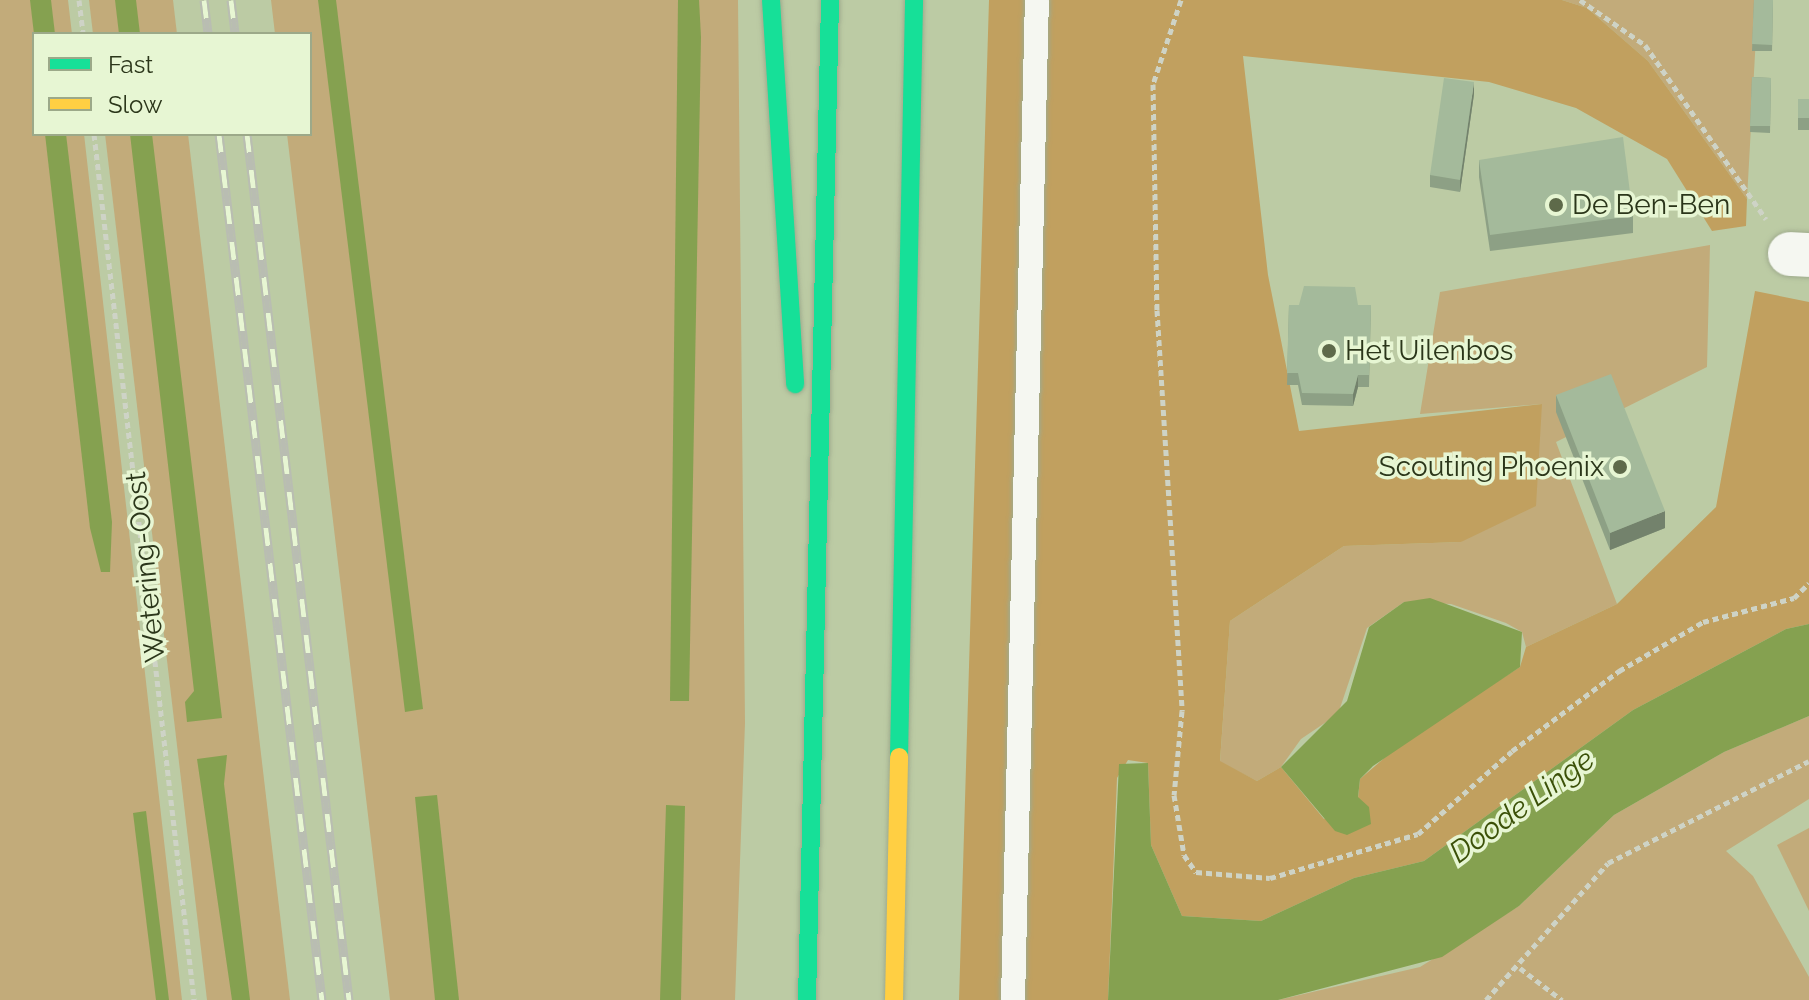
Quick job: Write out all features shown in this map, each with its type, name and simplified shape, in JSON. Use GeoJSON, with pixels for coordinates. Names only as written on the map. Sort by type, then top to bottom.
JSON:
{"type":"FeatureCollection","features":[{"type":"Feature","properties":{"kind":"highway"},"geometry":{"type":"LineString","coordinates":[[771,0],[796,408]]}},
{"type":"Feature","properties":{"kind":"highway"},"geometry":{"type":"LineString","coordinates":[[807,1000],[830,0]]}},
{"type":"Feature","properties":{"kind":"highway"},"geometry":{"type":"LineString","coordinates":[[894,1000],[914,0]]}},
{"type":"Feature","properties":{"kind":"highway"},"geometry":{"type":"LineString","coordinates":[[912,98],[922,0]]}},
{"type":"Feature","properties":{"kind":"highway"},"geometry":{"type":"LineString","coordinates":[[798,439],[813,674]]}},
{"type":"Feature","properties":{"kind":"lane"},"geometry":{"type":"LineString","coordinates":[[1013,1000],[1037,0]]}},
{"type":"Feature","properties":{"kind":"path"},"geometry":{"type":"LineString","coordinates":[[79,0],[83,32]]}},
{"type":"Feature","properties":{"kind":"path"},"geometry":{"type":"LineString","coordinates":[[1181,0],[1153,84],[1157,310],[1182,711],[1174,795],[1184,855],[1196,872],[1270,878],[1418,834],[1512,751],[1619,671],[1703,622],[1794,598],[1809,583]]}},
{"type":"Feature","properties":{"kind":"path"},"geometry":{"type":"LineString","coordinates":[[1580,0],[1645,45],[1800,254]]}},
{"type":"Feature","properties":{"kind":"path","name":"Wetering-Oost"},"geometry":{"type":"LineString","coordinates":[[94,136],[194,1000]]}},
{"type":"Feature","properties":{"kind":"path"},"geometry":{"type":"LineString","coordinates":[[1486,1000],[1520,968],[1608,863],[1809,761]]}},
{"type":"Feature","properties":{"kind":"path"},"geometry":{"type":"LineString","coordinates":[[1520,968],[1562,1000]]}},
{"type":"Feature","properties":{"kind":"shaded area"},"geometry":{"type":"Polygon","coordinates":[[[0,0],[68,0],[72,32],[32,32],[32,136],[84,136],[182,1000],[0,1000],[0,0]]]}},
{"type":"Feature","properties":{"kind":"shaded area"},"geometry":{"type":"Polygon","coordinates":[[[89,0],[173,0],[177,32],[93,32],[89,0]]]}},
{"type":"Feature","properties":{"kind":"shaded area"},"geometry":{"type":"Polygon","coordinates":[[[271,0],[738,0],[745,723],[735,1000],[390,1000],[287,136],[312,136],[312,32],[275,32],[271,0]]]}},
{"type":"Feature","properties":{"kind":"shaded area"},"geometry":{"type":"Polygon","coordinates":[[[989,0],[1562,0],[1587,8],[1648,61],[1747,199],[1746,226],[1712,231],[1667,159],[1576,108],[1489,82],[1243,56],[1268,275],[1299,431],[1542,404],[1536,506],[1461,542],[1344,546],[1230,621],[1220,761],[1257,781],[1281,767],[1324,819],[1358,798],[1360,779],[1403,742],[1520,667],[1526,647],[1617,604],[1716,507],[1755,291],[1809,302],[1809,624],[1786,629],[1633,710],[1424,861],[1354,878],[1261,921],[1182,916],[1151,845],[1148,763],[1128,760],[1117,778],[1108,1000],[959,1000],[989,0]]]}},
{"type":"Feature","properties":{"kind":"shaded area"},"geometry":{"type":"Polygon","coordinates":[[[1562,0],[1758,0],[1747,199],[1648,61],[1587,8],[1562,0]]]}},
{"type":"Feature","properties":{"kind":"shaded area"},"geometry":{"type":"Polygon","coordinates":[[[105,136],[188,136],[290,1000],[207,1000],[105,136]]]}},
{"type":"Feature","properties":{"kind":"shaded area"},"geometry":{"type":"Polygon","coordinates":[[[1710,245],[1707,367],[1556,442],[1617,604],[1526,647],[1522,632],[1506,623],[1451,604],[1404,602],[1367,628],[1338,714],[1301,739],[1281,767],[1257,781],[1220,762],[1230,621],[1344,546],[1461,542],[1542,404],[1420,414],[1440,292],[1710,245]]]}},
{"type":"Feature","properties":{"kind":"shaded area"},"geometry":{"type":"Polygon","coordinates":[[[1809,716],[1809,799],[1726,851],[1753,876],[1809,977],[1809,1000],[1278,1000],[1420,967],[1519,906],[1614,815],[1724,752],[1809,716]]]}},
{"type":"Feature","properties":{"kind":"shaded area"},"geometry":{"type":"Polygon","coordinates":[[[1809,828],[1809,911],[1777,845],[1809,828]]]}},
{"type":"Feature","properties":{"kind":"water"},"geometry":{"type":"Polygon","coordinates":[[[30,0],[51,0],[55,32],[34,32],[30,0]]]}},
{"type":"Feature","properties":{"kind":"water"},"geometry":{"type":"Polygon","coordinates":[[[115,0],[136,0],[140,32],[119,32],[115,0]]]}},
{"type":"Feature","properties":{"kind":"water"},"geometry":{"type":"Polygon","coordinates":[[[318,0],[336,0],[423,709],[405,712],[318,0]]]}},
{"type":"Feature","properties":{"kind":"water"},"geometry":{"type":"Polygon","coordinates":[[[678,0],[699,0],[701,37],[689,701],[670,701],[678,0]]]}},
{"type":"Feature","properties":{"kind":"water"},"geometry":{"type":"Polygon","coordinates":[[[45,136],[66,136],[112,522],[110,572],[101,572],[90,528],[45,136]]]}},
{"type":"Feature","properties":{"kind":"water"},"geometry":{"type":"Polygon","coordinates":[[[130,136],[152,136],[222,718],[187,722],[185,702],[194,691],[130,136]]]}},
{"type":"Feature","properties":{"kind":"water"},"geometry":{"type":"Polygon","coordinates":[[[1430,598],[1522,632],[1520,667],[1373,766],[1360,779],[1358,797],[1369,807],[1371,824],[1347,835],[1335,831],[1281,767],[1347,701],[1369,627],[1404,602],[1430,598]]]}},
{"type":"Feature","properties":{"kind":"water","name":"Doode Linge"},"geometry":{"type":"Polygon","coordinates":[[[1809,624],[1809,716],[1724,752],[1614,815],[1519,906],[1442,957],[1278,1000],[1108,1000],[1119,764],[1148,763],[1151,845],[1182,916],[1261,921],[1354,878],[1424,861],[1633,710],[1786,629],[1809,624]]]}},
{"type":"Feature","properties":{"kind":"water"},"geometry":{"type":"Polygon","coordinates":[[[227,755],[224,784],[250,1000],[232,1000],[197,759],[227,755]]]}},
{"type":"Feature","properties":{"kind":"water"},"geometry":{"type":"Polygon","coordinates":[[[437,795],[459,1000],[435,1000],[415,797],[437,795]]]}},
{"type":"Feature","properties":{"kind":"water"},"geometry":{"type":"Polygon","coordinates":[[[666,805],[685,806],[681,1000],[660,1000],[666,805]]]}},
{"type":"Feature","properties":{"kind":"water"},"geometry":{"type":"Polygon","coordinates":[[[146,811],[169,1000],[156,1000],[133,813],[146,811]]]}},
{"type":"Feature","properties":{"kind":"building"},"geometry":{"type":"Polygon","coordinates":[[[1754,0],[1773,0],[1772,45],[1752,44],[1754,0]]]}},
{"type":"Feature","properties":{"kind":"building"},"geometry":{"type":"Polygon","coordinates":[[[1752,77],[1771,78],[1770,126],[1750,126],[1752,77]]]}},
{"type":"Feature","properties":{"kind":"building"},"geometry":{"type":"Polygon","coordinates":[[[1444,78],[1474,82],[1460,180],[1430,175],[1444,78]]]}},
{"type":"Feature","properties":{"kind":"building"},"geometry":{"type":"Polygon","coordinates":[[[1798,99],[1809,99],[1809,118],[1798,118],[1798,99]]]}},
{"type":"Feature","properties":{"kind":"building","name":"De Ben-Ben"},"geometry":{"type":"Polygon","coordinates":[[[1623,137],[1633,216],[1490,235],[1479,160],[1623,137]]]}},
{"type":"Feature","properties":{"kind":"building","name":"Het Uilenbos"},"geometry":{"type":"Polygon","coordinates":[[[1304,286],[1355,287],[1358,305],[1371,305],[1369,375],[1358,375],[1353,394],[1302,393],[1298,373],[1287,373],[1289,305],[1299,305],[1304,286]]]}},
{"type":"Feature","properties":{"kind":"building"},"geometry":{"type":"Polygon","coordinates":[[[1611,374],[1665,511],[1610,533],[1556,395],[1611,374]]]}},
{"type":"Feature","properties":{"kind":"railway"},"geometry":{"type":"LineString","coordinates":[[204,0],[208,32]]}},
{"type":"Feature","properties":{"kind":"railway"},"geometry":{"type":"LineString","coordinates":[[231,0],[235,32]]}},
{"type":"Feature","properties":{"kind":"railway"},"geometry":{"type":"LineString","coordinates":[[219,136],[322,1000]]}},
{"type":"Feature","properties":{"kind":"railway"},"geometry":{"type":"LineString","coordinates":[[247,136],[349,1000]]}},
{"type":"Feature","properties":{"kind":"traffic: fast"},"geometry":{"type":"LineString","coordinates":[[771,0],[795,384]]}},
{"type":"Feature","properties":{"kind":"traffic: fast"},"geometry":{"type":"LineString","coordinates":[[807,1000],[830,0]]}},
{"type":"Feature","properties":{"kind":"traffic: fast"},"geometry":{"type":"LineString","coordinates":[[899,757],[914,0]]}},
{"type":"Feature","properties":{"kind":"traffic: slow"},"geometry":{"type":"LineString","coordinates":[[894,1000],[899,757]]}},
{"type":"Feature","properties":{"kind":"place","name":"De Ben-Ben"},"geometry":{"type":"Point","coordinates":[1556,205]}},
{"type":"Feature","properties":{"kind":"place","name":"Het Uilenbos"},"geometry":{"type":"Point","coordinates":[1329,351]}},
{"type":"Feature","properties":{"kind":"place","name":"Scouting Phoenix"},"geometry":{"type":"Point","coordinates":[1620,467]}}]}
